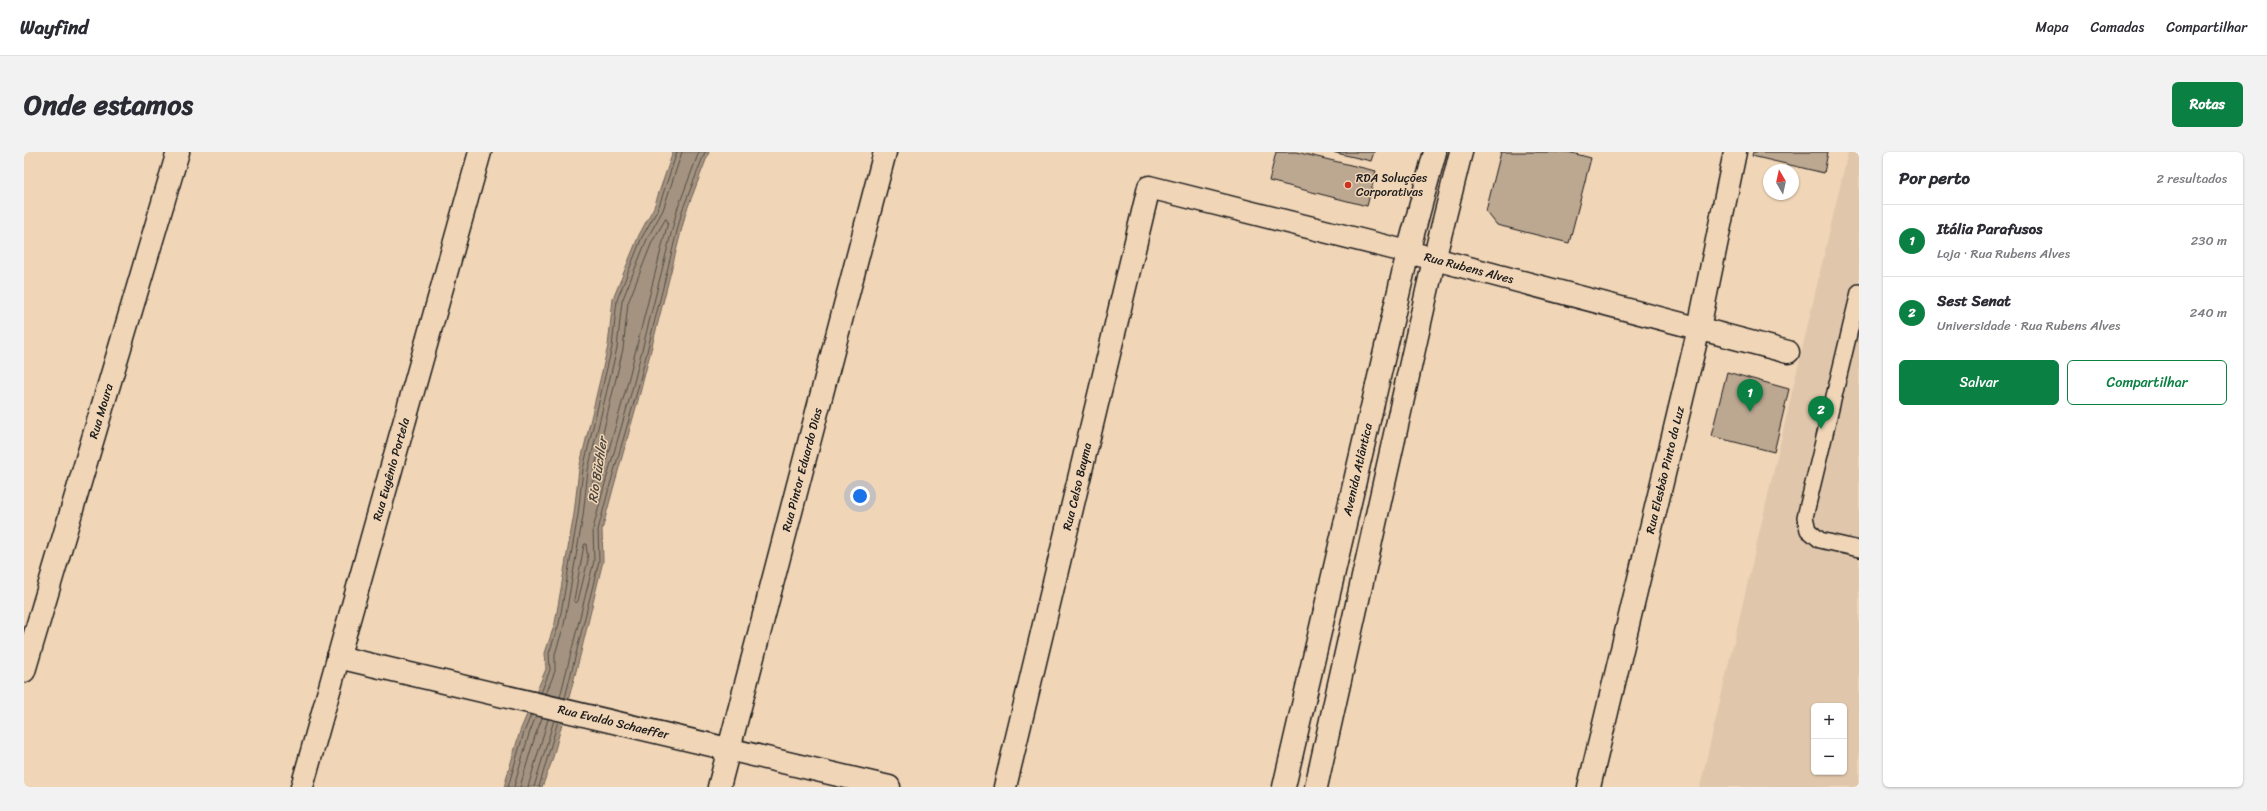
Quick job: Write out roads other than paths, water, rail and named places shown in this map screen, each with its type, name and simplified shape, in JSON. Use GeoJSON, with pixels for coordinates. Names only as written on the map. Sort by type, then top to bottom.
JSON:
{"type":"FeatureCollection","features":[{"type":"Feature","properties":{"kind":"street","name":"Rua Moura"},"geometry":{"type":"LineString","coordinates":[[24,669],[178,152]]}},
{"type":"Feature","properties":{"kind":"street","name":"Rua Eugênio Portela"},"geometry":{"type":"LineString","coordinates":[[302,787],[480,152]]}},
{"type":"Feature","properties":{"kind":"street","name":"Rua Pintor Eduardo Dias"},"geometry":{"type":"LineString","coordinates":[[719,787],[885,152]]}},
{"type":"Feature","properties":{"kind":"street","name":"Avenida Atlântica"},"geometry":{"type":"LineString","coordinates":[[1284,787],[1408,252],[1435,152]]}},
{"type":"Feature","properties":{"kind":"street"},"geometry":{"type":"LineString","coordinates":[[1316,787],[1434,260],[1461,152]]}},
{"type":"Feature","properties":{"kind":"street","name":"Rua Elesbão Pinto da Luz"},"geometry":{"type":"LineString","coordinates":[[1589,787],[1699,328],[1735,152]]}},
{"type":"Feature","properties":{"kind":"street","name":"Rua Rubens Alves"},"geometry":{"type":"LineString","coordinates":[[1149,187],[1408,252],[1788,352]]}},
{"type":"Feature","properties":{"kind":"street","name":"Rua Celso Bayma"},"geometry":{"type":"LineString","coordinates":[[1005,787],[1149,187]]}},
{"type":"Feature","properties":{"kind":"street","name":"Rua Evaldo Schaeffer"},"geometry":{"type":"LineString","coordinates":[[338,657],[889,787]]}},
{"type":"Feature","properties":{"kind":"lane"},"geometry":{"type":"LineString","coordinates":[[1859,292],[1805,517],[1808,530],[1820,540],[1859,549]]}},
{"type":"Feature","properties":{"kind":"water","name":"Rio Büchler"},"geometry":{"type":"Polygon","coordinates":[[[673,152],[709,152],[686,212],[640,393],[602,530],[603,561],[580,656],[552,761],[542,787],[504,787],[520,731],[546,669],[545,653],[555,623],[574,514],[579,469],[608,346],[613,299],[639,235],[654,207],[673,152]]]}},
{"type":"Feature","properties":{"kind":"place","name":"RDA Soluções Corporativas"},"geometry":{"type":"Point","coordinates":[1348,185]}},
{"type":"Feature","properties":{"kind":"place","name":"Itália Parafusos"},"geometry":{"type":"Point","coordinates":[1750,412]}},
{"type":"Feature","properties":{"kind":"place","name":"Sest Senat"},"geometry":{"type":"Point","coordinates":[1821,429]}}]}
